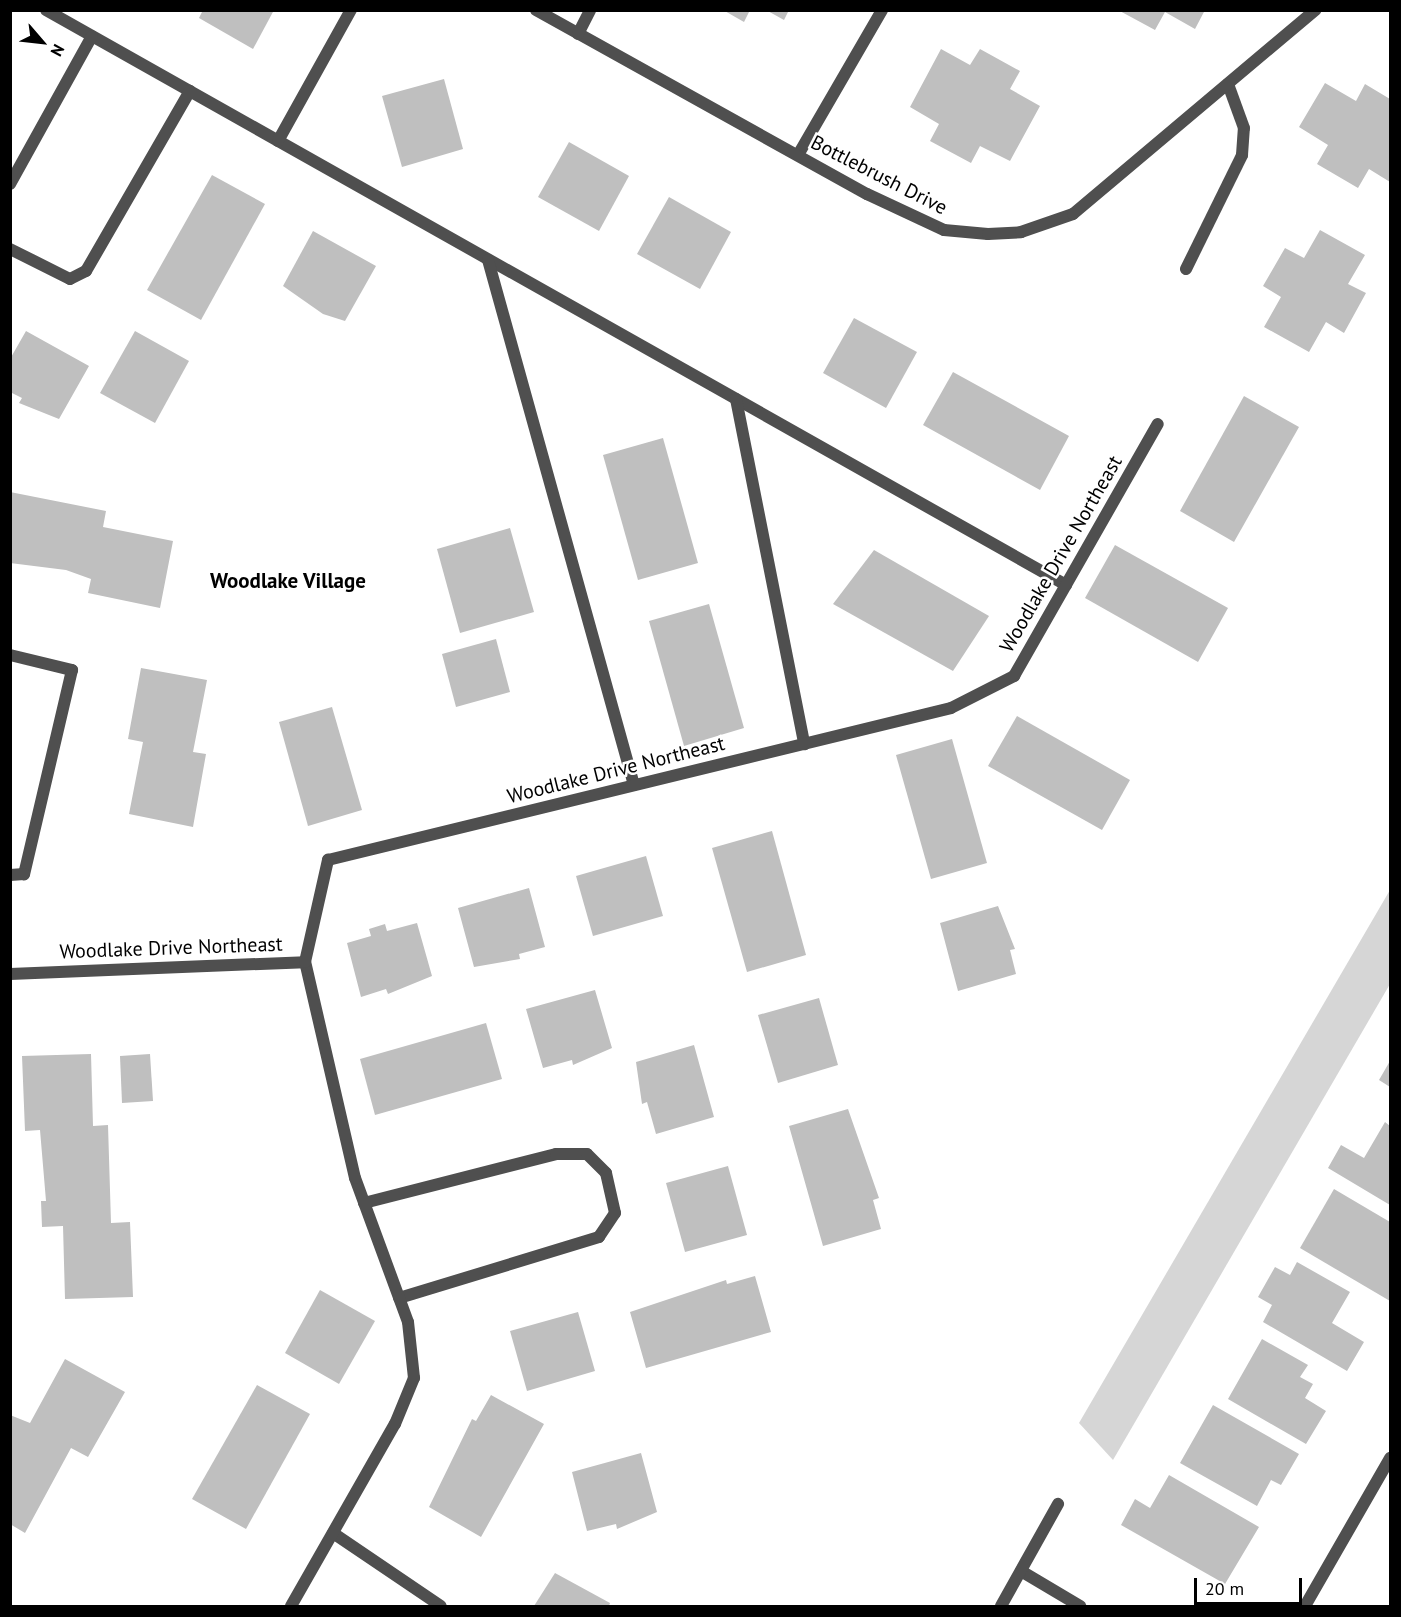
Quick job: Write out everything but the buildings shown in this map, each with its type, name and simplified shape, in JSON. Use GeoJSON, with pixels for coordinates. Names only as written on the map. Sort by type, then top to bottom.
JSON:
{"type":"FeatureCollection","features":[{"type":"Feature","properties":{"kind":"street"},"geometry":{"type":"LineString","coordinates":[[46,10],[1066,585]]}},
{"type":"Feature","properties":{"kind":"street"},"geometry":{"type":"LineString","coordinates":[[278,141],[351,10]]}},
{"type":"Feature","properties":{"kind":"street","name":"Bottlebrush Drive"},"geometry":{"type":"LineString","coordinates":[[536,10],[798,155],[944,230],[1021,232],[1073,214],[1315,10]]}},
{"type":"Feature","properties":{"kind":"street"},"geometry":{"type":"LineString","coordinates":[[578,34],[590,10]]}},
{"type":"Feature","properties":{"kind":"street"},"geometry":{"type":"LineString","coordinates":[[798,155],[882,10]]}},
{"type":"Feature","properties":{"kind":"street"},"geometry":{"type":"LineString","coordinates":[[10,184],[92,36]]}},
{"type":"Feature","properties":{"kind":"street"},"geometry":{"type":"LineString","coordinates":[[1186,269],[1242,155],[1244,128],[1228,84]]}},
{"type":"Feature","properties":{"kind":"street"},"geometry":{"type":"LineString","coordinates":[[10,249],[70,279],[86,272],[190,91]]}},
{"type":"Feature","properties":{"kind":"street"},"geometry":{"type":"LineString","coordinates":[[488,260],[634,785]]}},
{"type":"Feature","properties":{"kind":"street"},"geometry":{"type":"LineString","coordinates":[[736,399],[804,744]]}},
{"type":"Feature","properties":{"kind":"street","name":"Woodlake Drive Northeast"},"geometry":{"type":"LineString","coordinates":[[10,974],[305,962],[328,860],[951,708],[1014,676],[1158,424]]}},
{"type":"Feature","properties":{"kind":"street"},"geometry":{"type":"LineString","coordinates":[[10,655],[72,670],[24,874],[10,875]]}},
{"type":"Feature","properties":{"kind":"street"},"geometry":{"type":"LineString","coordinates":[[291,1606],[395,1424],[414,1378],[408,1322],[364,1203],[305,962]]}},
{"type":"Feature","properties":{"kind":"street"},"geometry":{"type":"LineString","coordinates":[[364,1203],[556,1154],[587,1154],[606,1173],[615,1213],[599,1237],[399,1299]]}},
{"type":"Feature","properties":{"kind":"street"},"geometry":{"type":"LineString","coordinates":[[1305,1606],[1390,1458]]}},
{"type":"Feature","properties":{"kind":"street"},"geometry":{"type":"LineString","coordinates":[[1001,1606],[1058,1504]]}},
{"type":"Feature","properties":{"kind":"street"},"geometry":{"type":"LineString","coordinates":[[333,1533],[441,1606]]}},
{"type":"Feature","properties":{"kind":"street"},"geometry":{"type":"LineString","coordinates":[[1021,1571],[1080,1606]]}},
{"type":"Feature","properties":{"kind":"shaded area"},"geometry":{"type":"Polygon","coordinates":[[[1390,890],[1390,984],[1113,1460],[1079,1423],[1390,890]]]}},
{"type":"Feature","properties":{"kind":"district","name":"Woodlake Village"},"geometry":{"type":"Point","coordinates":[288,581]}}]}
